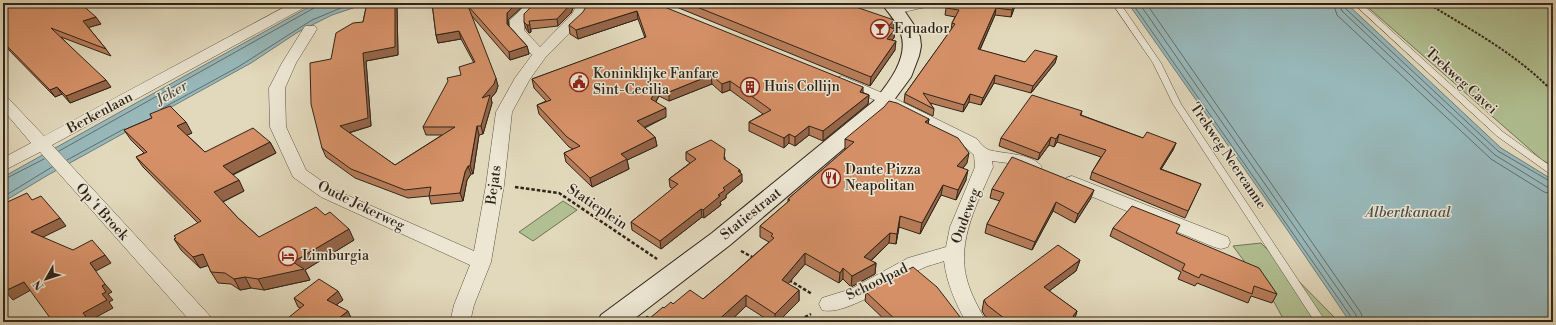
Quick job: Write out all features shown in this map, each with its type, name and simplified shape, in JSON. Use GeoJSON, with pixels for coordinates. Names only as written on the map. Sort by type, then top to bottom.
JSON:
{"type":"FeatureCollection","features":[{"type":"Feature","properties":{"kind":"main road","name":"Statiestraat"},"geometry":{"type":"LineString","coordinates":[[611,322],[721,239],[887,100],[896,86],[912,49],[911,38],[906,25],[892,6]]}},
{"type":"Feature","properties":{"kind":"street","name":"Berkenlaan"},"geometry":{"type":"LineString","coordinates":[[3,165],[45,146],[302,3]]}},
{"type":"Feature","properties":{"kind":"street"},"geometry":{"type":"LineString","coordinates":[[536,3],[517,20],[517,31],[540,55]]}},
{"type":"Feature","properties":{"kind":"street","name":"Bejats"},"geometry":{"type":"LineString","coordinates":[[460,322],[464,305],[481,262],[495,185],[504,112],[523,78],[540,55],[578,16],[585,3]]}},
{"type":"Feature","properties":{"kind":"street"},"geometry":{"type":"LineString","coordinates":[[892,6],[925,3]]}},
{"type":"Feature","properties":{"kind":"street","name":"Oude Jekerweg"},"geometry":{"type":"LineString","coordinates":[[310,29],[289,63],[277,88],[278,127],[299,173],[327,193],[481,262]]}},
{"type":"Feature","properties":{"kind":"street"},"geometry":{"type":"LineString","coordinates":[[832,77],[887,100],[971,143],[982,154],[1011,158],[1221,242]]}},
{"type":"Feature","properties":{"kind":"street","name":"Op 't Broek"},"geometry":{"type":"LineString","coordinates":[[3,101],[45,146],[62,168],[203,322]]}},
{"type":"Feature","properties":{"kind":"street","name":"Oudeweg"},"geometry":{"type":"LineString","coordinates":[[976,322],[965,303],[955,276],[954,252],[956,236],[984,167],[982,154]]}},
{"type":"Feature","properties":{"kind":"street","name":"Schoolpad"},"geometry":{"type":"LineString","coordinates":[[829,304],[858,294],[915,263],[954,252]]}},
{"type":"Feature","properties":{"kind":"lane","name":"Trekweg Neercanne"},"geometry":{"type":"LineString","coordinates":[[1116,3],[1157,63],[1177,104],[1321,322]]}},
{"type":"Feature","properties":{"kind":"lane","name":"Trekweg Cavei"},"geometry":{"type":"LineString","coordinates":[[1357,3],[1500,134],[1553,172]]}},
{"type":"Feature","properties":{"kind":"path"},"geometry":{"type":"LineString","coordinates":[[1427,3],[1486,39],[1540,77],[1553,92]]}},
{"type":"Feature","properties":{"kind":"path","name":"Statieplein"},"geometry":{"type":"LineString","coordinates":[[495,185],[559,192],[677,273]]}},
{"type":"Feature","properties":{"kind":"path"},"geometry":{"type":"LineString","coordinates":[[721,239],[755,259]]}},
{"type":"Feature","properties":{"kind":"path","name":"Schoolpad"},"geometry":{"type":"LineString","coordinates":[[782,276],[829,304]]}},
{"type":"Feature","properties":{"kind":"green space"},"geometry":{"type":"Polygon","coordinates":[[[1363,3],[1553,3],[1553,166],[1542,160],[1363,3]]]}},
{"type":"Feature","properties":{"kind":"green space"},"geometry":{"type":"Polygon","coordinates":[[[563,201],[577,210],[533,241],[519,232],[563,201]]]}},
{"type":"Feature","properties":{"kind":"green space"},"geometry":{"type":"Polygon","coordinates":[[[1261,243],[1339,322],[1285,322],[1274,302],[1233,246],[1261,243]]]}},
{"type":"Feature","properties":{"kind":"water","name":"Jeker"},"geometry":{"type":"Polygon","coordinates":[[[316,3],[368,3],[332,15],[298,32],[251,63],[48,175],[3,202],[3,177],[316,3]]]}},
{"type":"Feature","properties":{"kind":"water","name":"Albertkanaal"},"geometry":{"type":"Polygon","coordinates":[[[1128,3],[1346,3],[1501,148],[1553,180],[1553,322],[1350,322],[1128,3]]]}},
{"type":"Feature","properties":{"kind":"building"},"geometry":{"type":"Polygon","coordinates":[[[3,3],[64,3],[66,5],[80,3],[96,17],[83,21],[106,49],[51,28],[106,80],[66,96],[57,87],[50,90],[3,42],[3,3]]]}},
{"type":"Feature","properties":{"kind":"building"},"geometry":{"type":"Polygon","coordinates":[[[367,3],[395,3],[395,47],[363,53],[368,118],[340,126],[395,165],[455,127],[423,127],[448,81],[447,78],[461,75],[459,67],[475,62],[459,31],[436,35],[432,3],[517,3],[507,13],[507,24],[527,46],[509,52],[468,6],[496,78],[494,84],[482,98],[490,95],[481,126],[477,126],[470,166],[468,166],[465,172],[460,193],[429,196],[431,187],[405,190],[351,169],[322,148],[311,104],[310,63],[331,59],[336,33],[353,23],[363,22],[367,3]]]}},
{"type":"Feature","properties":{"kind":"building"},"geometry":{"type":"Polygon","coordinates":[[[535,3],[571,3],[557,19],[529,21],[530,25],[527,25],[524,22],[524,14],[535,3]]]}},
{"type":"Feature","properties":{"kind":"building"},"geometry":{"type":"Polygon","coordinates":[[[588,3],[651,3],[662,6],[863,87],[860,92],[869,95],[823,131],[809,126],[795,137],[789,134],[784,138],[749,122],[771,110],[730,81],[722,84],[711,75],[669,92],[658,87],[651,99],[666,108],[637,121],[655,137],[621,154],[627,159],[590,178],[564,153],[580,146],[567,137],[537,105],[551,100],[532,79],[646,37],[637,11],[576,30],[569,25],[583,12],[588,3]]]}},
{"type":"Feature","properties":{"kind":"building"},"geometry":{"type":"Polygon","coordinates":[[[687,3],[854,3],[856,7],[894,20],[888,27],[895,29],[887,39],[896,41],[871,77],[687,3]]]}},
{"type":"Feature","properties":{"kind":"building"},"geometry":{"type":"Polygon","coordinates":[[[948,3],[1015,3],[1012,10],[996,8],[978,49],[1025,62],[1035,50],[1057,56],[1033,86],[995,75],[983,98],[970,94],[964,105],[923,93],[934,109],[905,94],[955,24],[952,23],[959,10],[946,8],[948,3]]]}},
{"type":"Feature","properties":{"kind":"building"},"geometry":{"type":"Polygon","coordinates":[[[1032,95],[1082,111],[1080,115],[1143,138],[1147,132],[1176,143],[1160,169],[1201,184],[1188,211],[1092,172],[1106,150],[1059,134],[1056,139],[1051,137],[1040,153],[1001,138],[1032,95]]]}},
{"type":"Feature","properties":{"kind":"building"},"geometry":{"type":"Polygon","coordinates":[[[889,101],[897,103],[929,119],[925,122],[958,138],[969,153],[957,166],[968,170],[958,190],[943,185],[922,223],[900,216],[897,234],[890,233],[864,257],[876,263],[852,276],[843,268],[840,273],[805,253],[782,280],[799,290],[775,314],[746,295],[716,322],[641,322],[647,316],[650,318],[671,302],[673,304],[690,290],[703,299],[774,238],[771,236],[773,234],[760,226],[790,200],[788,199],[854,142],[845,139],[884,107],[889,101]]]}},
{"type":"Feature","properties":{"kind":"building"},"geometry":{"type":"Polygon","coordinates":[[[170,106],[186,122],[177,126],[205,152],[253,128],[270,142],[223,166],[239,180],[214,192],[238,218],[259,237],[316,207],[325,215],[330,212],[349,229],[293,262],[304,269],[258,279],[245,277],[234,279],[225,273],[211,272],[203,254],[193,257],[174,239],[176,238],[174,236],[201,221],[136,157],[147,152],[124,130],[152,118],[150,114],[170,106]]]}},
{"type":"Feature","properties":{"kind":"building"},"geometry":{"type":"Polygon","coordinates":[[[711,140],[725,149],[724,159],[740,170],[738,171],[742,174],[723,188],[725,190],[718,195],[720,196],[703,210],[701,209],[660,241],[631,222],[678,184],[669,179],[696,159],[686,152],[711,140]]]}},
{"type":"Feature","properties":{"kind":"building"},"geometry":{"type":"Polygon","coordinates":[[[1012,157],[1094,190],[1078,214],[1056,202],[1035,242],[987,224],[1004,193],[992,189],[1012,157]]]}},
{"type":"Feature","properties":{"kind":"building"},"geometry":{"type":"Polygon","coordinates":[[[27,193],[32,200],[41,196],[60,218],[31,232],[73,250],[92,240],[105,255],[90,263],[105,284],[102,286],[106,292],[102,294],[107,300],[83,313],[90,322],[53,322],[24,282],[5,291],[3,288],[3,204],[27,193]]]}},
{"type":"Feature","properties":{"kind":"building"},"geometry":{"type":"Polygon","coordinates":[[[1132,206],[1180,225],[1176,233],[1259,268],[1277,294],[1254,286],[1252,294],[1201,274],[1199,278],[1182,270],[1185,264],[1113,228],[1132,206]]]}},
{"type":"Feature","properties":{"kind":"building"},"geometry":{"type":"Polygon","coordinates":[[[1058,245],[1080,260],[1044,287],[1077,311],[1073,316],[1082,322],[1009,322],[987,305],[984,300],[1058,245]]]}},
{"type":"Feature","properties":{"kind":"building"},"geometry":{"type":"Polygon","coordinates":[[[913,267],[937,287],[964,322],[898,322],[866,292],[913,267]]]}},
{"type":"Feature","properties":{"kind":"building"},"geometry":{"type":"Polygon","coordinates":[[[319,279],[338,291],[327,300],[348,311],[334,322],[283,322],[304,305],[294,298],[319,279]]]}},
{"type":"Feature","properties":{"kind":"place","name":"Equador"},"geometry":{"type":"Point","coordinates":[880,29]}},
{"type":"Feature","properties":{"kind":"place","name":"Koninklijke Fanfare Sint-Cecilia"},"geometry":{"type":"Point","coordinates":[579,82]}},
{"type":"Feature","properties":{"kind":"place","name":"Huis Collijn"},"geometry":{"type":"Point","coordinates":[750,87]}},
{"type":"Feature","properties":{"kind":"place","name":"Dante Pizza Neapolitan"},"geometry":{"type":"Point","coordinates":[831,178]}},
{"type":"Feature","properties":{"kind":"place","name":"Limburgia"},"geometry":{"type":"Point","coordinates":[288,256]}}]}
